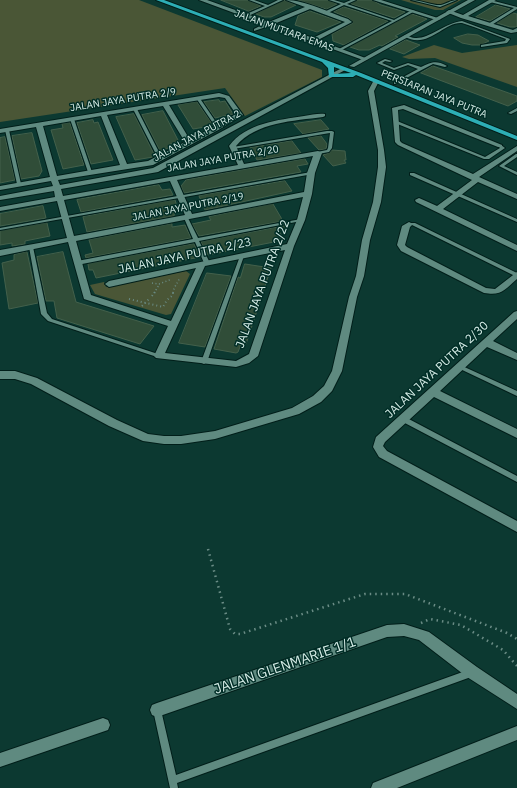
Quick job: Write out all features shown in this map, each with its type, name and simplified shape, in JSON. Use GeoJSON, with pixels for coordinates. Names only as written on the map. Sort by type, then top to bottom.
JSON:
{"type":"FeatureCollection","features":[{"type":"Feature","properties":{"kind":"main road","name":"JALAN MUTIARA EMAS"},"geometry":{"type":"LineString","coordinates":[[159,0],[365,71]]}},
{"type":"Feature","properties":{"kind":"main road","name":"JALAN MUTIARA EMAS"},"geometry":{"type":"LineString","coordinates":[[173,0],[256,30],[328,59],[344,69]]}},
{"type":"Feature","properties":{"kind":"main road"},"geometry":{"type":"LineString","coordinates":[[328,59],[331,67],[330,76],[358,74]]}},
{"type":"Feature","properties":{"kind":"main road"},"geometry":{"type":"LineString","coordinates":[[344,69],[350,68],[365,71]]}},
{"type":"Feature","properties":{"kind":"main road","name":"PERSIARAN JAYA PUTRA"},"geometry":{"type":"LineString","coordinates":[[344,69],[517,138]]}},
{"type":"Feature","properties":{"kind":"main road","name":"PERSIARAN JAYA PUTRA"},"geometry":{"type":"LineString","coordinates":[[365,71],[517,131]]}},
{"type":"Feature","properties":{"kind":"street"},"geometry":{"type":"LineString","coordinates":[[202,0],[365,59]]}},
{"type":"Feature","properties":{"kind":"street"},"geometry":{"type":"LineString","coordinates":[[289,0],[349,22],[314,40]]}},
{"type":"Feature","properties":{"kind":"street"},"geometry":{"type":"LineString","coordinates":[[376,0],[438,19]]}},
{"type":"Feature","properties":{"kind":"street"},"geometry":{"type":"LineString","coordinates":[[352,66],[472,0]]}},
{"type":"Feature","properties":{"kind":"street"},"geometry":{"type":"LineString","coordinates":[[463,17],[492,0]]}},
{"type":"Feature","properties":{"kind":"street"},"geometry":{"type":"LineString","coordinates":[[256,30],[310,8]]}},
{"type":"Feature","properties":{"kind":"street"},"geometry":{"type":"LineString","coordinates":[[449,12],[516,32]]}},
{"type":"Feature","properties":{"kind":"street","name":"JALAN JAYA PUTRA 2"},"geometry":{"type":"LineString","coordinates":[[0,198],[155,170],[344,69]]}},
{"type":"Feature","properties":{"kind":"street"},"geometry":{"type":"LineString","coordinates":[[0,375],[15,375],[34,381],[60,393],[113,423],[147,438],[164,440],[181,440],[215,435],[295,411],[317,399],[328,388],[336,371],[353,297],[360,276],[366,240],[377,202],[382,167],[381,150],[372,91],[376,81]]}},
{"type":"Feature","properties":{"kind":"street","name":"JALAN JAYA PUTRA 2/9"},"geometry":{"type":"LineString","coordinates":[[3,130],[224,95],[240,115],[218,128]]}},
{"type":"Feature","properties":{"kind":"street"},"geometry":{"type":"LineString","coordinates":[[165,104],[189,143]]}},
{"type":"Feature","properties":{"kind":"street"},"geometry":{"type":"LineString","coordinates":[[500,146],[404,108],[395,108],[397,141],[400,144],[517,196]]}},
{"type":"Feature","properties":{"kind":"street"},"geometry":{"type":"LineString","coordinates":[[103,114],[126,167]]}},
{"type":"Feature","properties":{"kind":"street"},"geometry":{"type":"LineString","coordinates":[[242,166],[232,146],[236,140],[263,126],[323,115]]}},
{"type":"Feature","properties":{"kind":"street"},"geometry":{"type":"LineString","coordinates":[[39,124],[87,297],[174,325]]}},
{"type":"Feature","properties":{"kind":"street"},"geometry":{"type":"LineString","coordinates":[[0,188],[150,163],[218,128]]}},
{"type":"Feature","properties":{"kind":"street"},"geometry":{"type":"LineString","coordinates":[[436,209],[517,148]]}},
{"type":"Feature","properties":{"kind":"street","name":"JALAN JAYA PUTRA 2/20"},"geometry":{"type":"LineString","coordinates":[[0,209],[318,153]]}},
{"type":"Feature","properties":{"kind":"street","name":"JALAN JAYA PUTRA 2/22"},"geometry":{"type":"LineString","coordinates":[[159,356],[204,362],[236,364],[246,361],[253,356],[290,246],[301,220],[308,194],[311,173],[318,153]]}},
{"type":"Feature","properties":{"kind":"street"},"geometry":{"type":"LineString","coordinates":[[172,178],[188,217]]}},
{"type":"Feature","properties":{"kind":"street","name":"JALAN JAYA PUTRA 2/19"},"geometry":{"type":"LineString","coordinates":[[0,253],[308,194]]}},
{"type":"Feature","properties":{"kind":"street"},"geometry":{"type":"LineString","coordinates":[[419,200],[517,248]]}},
{"type":"Feature","properties":{"kind":"street"},"geometry":{"type":"LineString","coordinates":[[409,224],[406,226],[401,245],[404,249],[484,290],[498,291],[517,275]]}},
{"type":"Feature","properties":{"kind":"street","name":"JALAN JAYA PUTRA 2/23"},"geometry":{"type":"LineString","coordinates":[[109,284],[290,246]]}},
{"type":"Feature","properties":{"kind":"street"},"geometry":{"type":"LineString","coordinates":[[159,356],[205,263]]}},
{"type":"Feature","properties":{"kind":"street","name":"JALAN JAYA PUTRA 2/30"},"geometry":{"type":"LineString","coordinates":[[517,314],[380,440],[378,447],[383,454],[517,527]]}},
{"type":"Feature","properties":{"kind":"street"},"geometry":{"type":"LineString","coordinates":[[486,342],[517,357]]}},
{"type":"Feature","properties":{"kind":"street"},"geometry":{"type":"LineString","coordinates":[[432,392],[517,434]]}},
{"type":"Feature","properties":{"kind":"street","name":"JALAN GLENMARIE 1/1"},"geometry":{"type":"LineString","coordinates":[[157,710],[387,631],[404,630],[414,632]]}},
{"type":"Feature","properties":{"kind":"street"},"geometry":{"type":"LineString","coordinates":[[414,632],[424,636],[472,672],[517,702]]}},
{"type":"Feature","properties":{"kind":"street"},"geometry":{"type":"LineString","coordinates":[[0,760],[104,725]]}},
{"type":"Feature","properties":{"kind":"street"},"geometry":{"type":"LineString","coordinates":[[378,788],[517,733]]}},
{"type":"Feature","properties":{"kind":"lane"},"geometry":{"type":"LineString","coordinates":[[251,0],[268,6]]}},
{"type":"Feature","properties":{"kind":"lane"},"geometry":{"type":"LineString","coordinates":[[245,16],[281,0]]}},
{"type":"Feature","properties":{"kind":"lane"},"geometry":{"type":"LineString","coordinates":[[331,0],[395,21]]}},
{"type":"Feature","properties":{"kind":"lane"},"geometry":{"type":"LineString","coordinates":[[325,13],[354,0]]}},
{"type":"Feature","properties":{"kind":"lane"},"geometry":{"type":"LineString","coordinates":[[413,0],[440,6],[455,0]]}},
{"type":"Feature","properties":{"kind":"lane"},"geometry":{"type":"LineString","coordinates":[[492,0],[517,8]]}},
{"type":"Feature","properties":{"kind":"lane"},"geometry":{"type":"LineString","coordinates":[[489,25],[517,8]]}},
{"type":"Feature","properties":{"kind":"lane"},"geometry":{"type":"LineString","coordinates":[[340,50],[413,12]]}},
{"type":"Feature","properties":{"kind":"lane"},"geometry":{"type":"LineString","coordinates":[[406,36],[414,39],[421,39],[455,23],[462,22],[508,39],[506,42],[482,46]]}},
{"type":"Feature","properties":{"kind":"lane"},"geometry":{"type":"LineString","coordinates":[[390,61],[386,60],[379,63],[394,69],[408,64],[422,69]]}},
{"type":"Feature","properties":{"kind":"lane"},"geometry":{"type":"LineString","coordinates":[[395,83],[435,62],[445,66]]}},
{"type":"Feature","properties":{"kind":"lane"},"geometry":{"type":"LineString","coordinates":[[198,98],[218,128]]}},
{"type":"Feature","properties":{"kind":"lane"},"geometry":{"type":"LineString","coordinates":[[135,109],[160,158]]}},
{"type":"Feature","properties":{"kind":"lane"},"geometry":{"type":"LineString","coordinates":[[510,113],[517,109]]}},
{"type":"Feature","properties":{"kind":"lane"},"geometry":{"type":"LineString","coordinates":[[72,119],[90,172]]}},
{"type":"Feature","properties":{"kind":"lane"},"geometry":{"type":"LineString","coordinates":[[396,122],[484,158],[487,158],[503,148],[500,146]]}},
{"type":"Feature","properties":{"kind":"lane"},"geometry":{"type":"LineString","coordinates":[[3,130],[20,184]]}},
{"type":"Feature","properties":{"kind":"lane"},"geometry":{"type":"LineString","coordinates":[[233,148],[332,132],[330,148],[328,151],[318,153]]}},
{"type":"Feature","properties":{"kind":"lane"},"geometry":{"type":"LineString","coordinates":[[517,155],[501,166],[517,174]]}},
{"type":"Feature","properties":{"kind":"lane"},"geometry":{"type":"LineString","coordinates":[[0,229],[311,173]]}},
{"type":"Feature","properties":{"kind":"lane"},"geometry":{"type":"LineString","coordinates":[[412,174],[517,221]]}},
{"type":"Feature","properties":{"kind":"lane"},"geometry":{"type":"LineString","coordinates":[[188,217],[205,263]]}},
{"type":"Feature","properties":{"kind":"lane"},"geometry":{"type":"LineString","coordinates":[[77,263],[301,220]]}},
{"type":"Feature","properties":{"kind":"lane"},"geometry":{"type":"LineString","coordinates":[[409,224],[413,224],[517,275]]}},
{"type":"Feature","properties":{"kind":"lane","name":"JALAN JAYA PUTRA 2/22"},"geometry":{"type":"LineString","coordinates":[[31,247],[44,314],[50,320],[159,356]]}},
{"type":"Feature","properties":{"kind":"lane"},"geometry":{"type":"LineString","coordinates":[[204,362],[242,256]]}},
{"type":"Feature","properties":{"kind":"lane"},"geometry":{"type":"LineString","coordinates":[[460,367],[517,394]]}},
{"type":"Feature","properties":{"kind":"lane"},"geometry":{"type":"LineString","coordinates":[[403,419],[517,479]]}},
{"type":"Feature","properties":{"kind":"lane"},"geometry":{"type":"LineString","coordinates":[[157,710],[173,785],[472,672]]}},
{"type":"Feature","properties":{"kind":"path"},"geometry":{"type":"LineString","coordinates":[[129,299],[163,307],[167,300],[173,295],[174,286],[179,281],[181,272]]}},
{"type":"Feature","properties":{"kind":"path"},"geometry":{"type":"LineString","coordinates":[[152,296],[159,284]]}},
{"type":"Feature","properties":{"kind":"path"},"geometry":{"type":"LineString","coordinates":[[208,549],[230,629],[235,634],[240,634],[365,594],[405,594],[507,633],[517,639]]}},
{"type":"Feature","properties":{"kind":"path"},"geometry":{"type":"LineString","coordinates":[[414,632],[418,625],[430,619],[461,626],[503,650],[517,666]]}},
{"type":"Feature","properties":{"kind":"green space"},"geometry":{"type":"Polygon","coordinates":[[[0,0],[139,0],[322,70],[322,77],[245,116],[225,88],[0,122],[0,0]]]}},
{"type":"Feature","properties":{"kind":"green space"},"geometry":{"type":"Polygon","coordinates":[[[401,0],[461,0],[443,10],[435,10],[401,0]]]}},
{"type":"Feature","properties":{"kind":"green space"},"geometry":{"type":"Polygon","coordinates":[[[434,45],[462,53],[517,45],[517,87],[435,58],[409,59],[402,57],[434,45]]]}},
{"type":"Feature","properties":{"kind":"green space"},"geometry":{"type":"Polygon","coordinates":[[[186,271],[190,274],[171,314],[166,315],[95,294],[90,285],[104,282],[106,287],[186,271]]]}},
{"type":"Feature","properties":{"kind":"building"},"geometry":{"type":"Polygon","coordinates":[[[221,0],[248,0],[261,6],[249,11],[221,0]]]}},
{"type":"Feature","properties":{"kind":"building"},"geometry":{"type":"Polygon","coordinates":[[[284,0],[296,5],[271,17],[264,17],[256,14],[284,0]]]}},
{"type":"Feature","properties":{"kind":"building"},"geometry":{"type":"Polygon","coordinates":[[[298,0],[328,0],[337,4],[327,9],[298,0]]]}},
{"type":"Feature","properties":{"kind":"building"},"geometry":{"type":"Polygon","coordinates":[[[357,0],[372,0],[381,5],[405,12],[394,18],[351,4],[357,0]]]}},
{"type":"Feature","properties":{"kind":"building"},"geometry":{"type":"Polygon","coordinates":[[[496,5],[510,9],[490,21],[476,17],[496,5]]]}},
{"type":"Feature","properties":{"kind":"building"},"geometry":{"type":"Polygon","coordinates":[[[344,7],[388,21],[344,45],[333,41],[332,34],[353,23],[349,18],[334,12],[344,7]]]}},
{"type":"Feature","properties":{"kind":"building"},"geometry":{"type":"Polygon","coordinates":[[[310,11],[341,22],[317,32],[295,25],[298,16],[310,11]]]}},
{"type":"Feature","properties":{"kind":"building"},"geometry":{"type":"Polygon","coordinates":[[[513,13],[517,14],[517,27],[510,27],[497,23],[513,13]]]}},
{"type":"Feature","properties":{"kind":"building"},"geometry":{"type":"Polygon","coordinates":[[[412,14],[427,19],[395,36],[398,37],[382,46],[380,45],[369,50],[359,50],[350,47],[412,14]]]}},
{"type":"Feature","properties":{"kind":"building"},"geometry":{"type":"Polygon","coordinates":[[[468,34],[478,35],[489,41],[480,45],[472,45],[462,43],[454,38],[468,34]]]}},
{"type":"Feature","properties":{"kind":"building"},"geometry":{"type":"Polygon","coordinates":[[[406,40],[420,45],[404,54],[390,49],[406,40]]]}},
{"type":"Feature","properties":{"kind":"building"},"geometry":{"type":"Polygon","coordinates":[[[433,66],[517,96],[517,101],[508,106],[421,73],[433,66]]]}},
{"type":"Feature","properties":{"kind":"building"},"geometry":{"type":"Polygon","coordinates":[[[219,100],[220,102],[225,101],[233,114],[215,118],[204,102],[219,100]]]}},
{"type":"Feature","properties":{"kind":"building"},"geometry":{"type":"Polygon","coordinates":[[[197,102],[213,125],[206,129],[205,127],[193,129],[178,105],[197,102]]]}},
{"type":"Feature","properties":{"kind":"building"},"geometry":{"type":"Polygon","coordinates":[[[163,111],[179,142],[170,144],[171,147],[160,151],[142,115],[163,111]]]}},
{"type":"Feature","properties":{"kind":"building"},"geometry":{"type":"Polygon","coordinates":[[[134,114],[155,156],[153,157],[135,160],[116,117],[134,114]]]}},
{"type":"Feature","properties":{"kind":"building"},"geometry":{"type":"Polygon","coordinates":[[[93,120],[94,123],[98,122],[113,160],[91,164],[77,123],[93,120]]]}},
{"type":"Feature","properties":{"kind":"building"},"geometry":{"type":"Polygon","coordinates":[[[321,120],[329,129],[303,134],[294,124],[321,120]]]}},
{"type":"Feature","properties":{"kind":"building"},"geometry":{"type":"Polygon","coordinates":[[[70,123],[84,165],[63,169],[51,130],[63,128],[62,124],[70,123]]]}},
{"type":"Feature","properties":{"kind":"building"},"geometry":{"type":"Polygon","coordinates":[[[32,133],[42,171],[39,176],[21,179],[12,136],[32,133]]]}},
{"type":"Feature","properties":{"kind":"building"},"geometry":{"type":"Polygon","coordinates":[[[321,136],[327,144],[326,149],[319,150],[308,138],[321,136]]]}},
{"type":"Feature","properties":{"kind":"building"},"geometry":{"type":"Polygon","coordinates":[[[5,137],[15,180],[0,183],[0,138],[5,137]]]}},
{"type":"Feature","properties":{"kind":"building"},"geometry":{"type":"Polygon","coordinates":[[[292,141],[301,153],[257,160],[250,148],[292,141]]]}},
{"type":"Feature","properties":{"kind":"building"},"geometry":{"type":"Polygon","coordinates":[[[332,150],[345,151],[346,160],[344,160],[346,163],[333,166],[323,155],[332,150]]]}},
{"type":"Feature","properties":{"kind":"building"},"geometry":{"type":"Polygon","coordinates":[[[305,159],[308,164],[297,166],[301,172],[184,193],[181,186],[186,180],[305,159]]]}},
{"type":"Feature","properties":{"kind":"building"},"geometry":{"type":"Polygon","coordinates":[[[285,181],[292,191],[205,210],[199,196],[285,181]]]}},
{"type":"Feature","properties":{"kind":"building"},"geometry":{"type":"Polygon","coordinates":[[[159,185],[162,190],[170,189],[173,195],[81,212],[77,200],[159,185]]]}},
{"type":"Feature","properties":{"kind":"building"},"geometry":{"type":"Polygon","coordinates":[[[175,200],[174,216],[87,232],[83,217],[175,200]]]}},
{"type":"Feature","properties":{"kind":"building"},"geometry":{"type":"Polygon","coordinates":[[[273,204],[283,221],[199,236],[192,224],[211,220],[209,217],[273,204]]]}},
{"type":"Feature","properties":{"kind":"building"},"geometry":{"type":"Polygon","coordinates":[[[43,206],[46,218],[0,226],[0,214],[43,206]]]}},
{"type":"Feature","properties":{"kind":"building"},"geometry":{"type":"Polygon","coordinates":[[[47,223],[50,236],[25,241],[25,244],[12,246],[12,243],[0,245],[0,231],[47,223]]]}},
{"type":"Feature","properties":{"kind":"building"},"geometry":{"type":"Polygon","coordinates":[[[172,224],[172,227],[185,225],[191,238],[86,258],[85,255],[93,253],[89,240],[172,224]]]}},
{"type":"Feature","properties":{"kind":"building"},"geometry":{"type":"Polygon","coordinates":[[[285,226],[287,229],[279,231],[283,238],[277,239],[279,241],[208,255],[201,242],[285,226]]]}},
{"type":"Feature","properties":{"kind":"building"},"geometry":{"type":"Polygon","coordinates":[[[194,244],[200,257],[96,278],[93,270],[89,270],[88,264],[194,244]]]}},
{"type":"Feature","properties":{"kind":"building"},"geometry":{"type":"Polygon","coordinates":[[[27,252],[38,303],[9,309],[2,263],[14,260],[14,255],[27,252]]]}},
{"type":"Feature","properties":{"kind":"building"},"geometry":{"type":"Polygon","coordinates":[[[63,252],[76,302],[154,326],[140,344],[57,318],[54,301],[46,301],[37,257],[63,252]]]}},
{"type":"Feature","properties":{"kind":"building"},"geometry":{"type":"Polygon","coordinates":[[[245,264],[271,268],[246,344],[241,344],[238,352],[236,353],[214,349],[238,277],[240,278],[245,264]]]}},
{"type":"Feature","properties":{"kind":"building"},"geometry":{"type":"Polygon","coordinates":[[[207,273],[231,276],[205,347],[179,343],[207,273]]]}}]}
